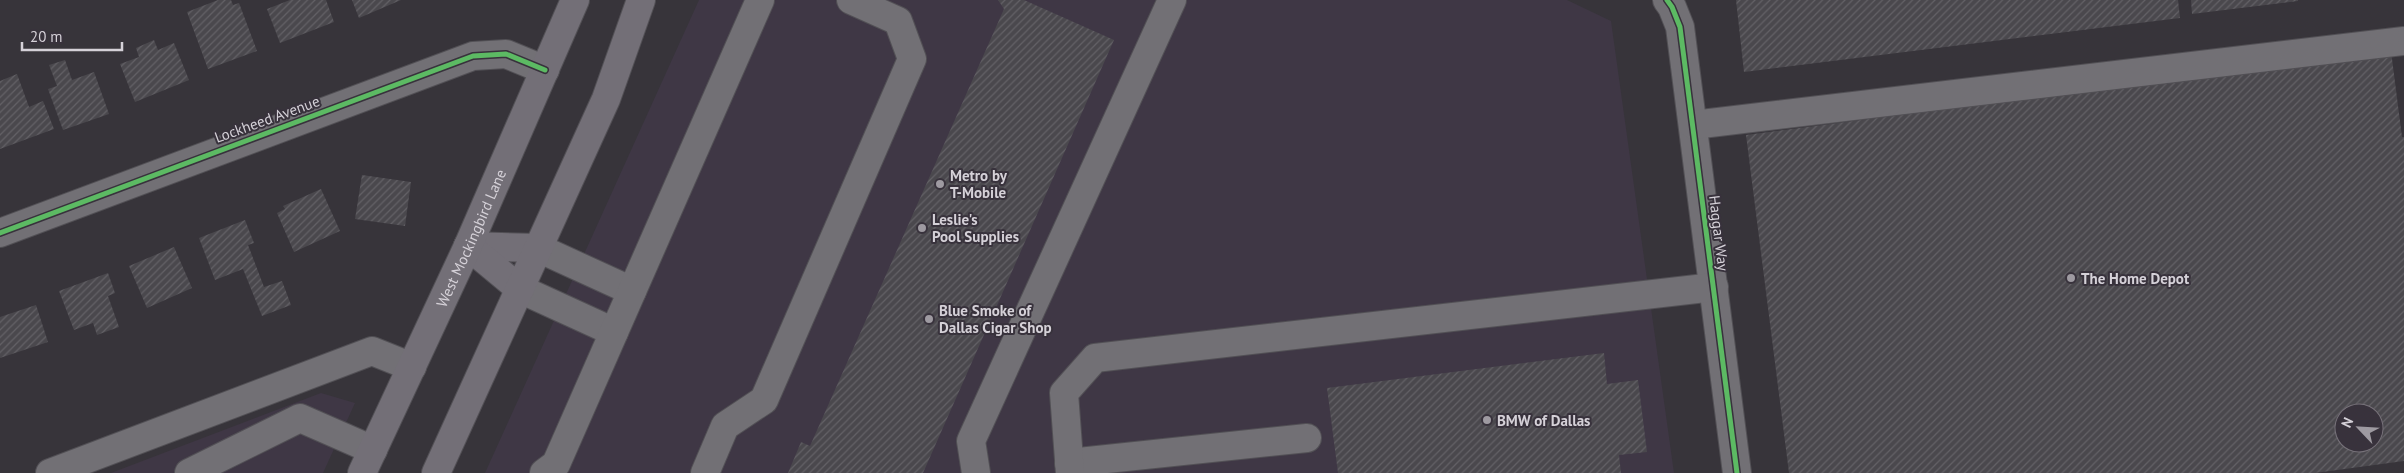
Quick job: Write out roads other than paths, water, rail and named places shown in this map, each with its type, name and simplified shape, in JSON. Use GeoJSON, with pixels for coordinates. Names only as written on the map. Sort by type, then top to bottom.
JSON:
{"type":"FeatureCollection","features":[{"type":"Feature","properties":{"kind":"main road","name":"West Mockingbird Lane"},"geometry":{"type":"LineString","coordinates":[[367,462],[468,246],[575,0]]}},
{"type":"Feature","properties":{"kind":"main road"},"geometry":{"type":"LineString","coordinates":[[436,473],[606,99],[641,0]]}},
{"type":"Feature","properties":{"kind":"main road"},"geometry":{"type":"LineString","coordinates":[[468,246],[538,248]]}},
{"type":"Feature","properties":{"kind":"main road"},"geometry":{"type":"LineString","coordinates":[[468,246],[520,289]]}},
{"type":"Feature","properties":{"kind":"street"},"geometry":{"type":"LineString","coordinates":[[544,473],[556,464],[760,0]]}},
{"type":"Feature","properties":{"kind":"street"},"geometry":{"type":"LineString","coordinates":[[705,473],[725,426],[764,400],[912,59],[898,21],[851,0]]}},
{"type":"Feature","properties":{"kind":"street"},"geometry":{"type":"LineString","coordinates":[[976,473],[971,441],[1172,0]]}},
{"type":"Feature","properties":{"kind":"street","name":"Haggar Way"},"geometry":{"type":"LineString","coordinates":[[1667,0],[1672,7],[1680,28],[1737,473]]}},
{"type":"Feature","properties":{"kind":"street"},"geometry":{"type":"LineString","coordinates":[[1693,125],[2404,41]]}},
{"type":"Feature","properties":{"kind":"street","name":"Lockheed Avenue"},"geometry":{"type":"LineString","coordinates":[[0,233],[472,56],[506,54],[545,70]]}},
{"type":"Feature","properties":{"kind":"street"},"geometry":{"type":"LineString","coordinates":[[538,248],[632,291]]}},
{"type":"Feature","properties":{"kind":"street"},"geometry":{"type":"LineString","coordinates":[[1306,438],[1070,468],[1064,393],[1095,358],[1714,287]]}},
{"type":"Feature","properties":{"kind":"street"},"geometry":{"type":"LineString","coordinates":[[520,289],[614,332]]}},
{"type":"Feature","properties":{"kind":"street"},"geometry":{"type":"LineString","coordinates":[[50,473],[372,351],[412,367]]}},
{"type":"Feature","properties":{"kind":"street"},"geometry":{"type":"LineString","coordinates":[[189,473],[300,418],[367,462]]}},
{"type":"Feature","properties":{"kind":"place","name":"Metro by T-Mobile"},"geometry":{"type":"Point","coordinates":[940,184]}},
{"type":"Feature","properties":{"kind":"place","name":"Leslie's Pool Supplies"},"geometry":{"type":"Point","coordinates":[922,228]}},
{"type":"Feature","properties":{"kind":"place","name":"The Home Depot"},"geometry":{"type":"Point","coordinates":[2071,278]}},
{"type":"Feature","properties":{"kind":"place","name":"Blue Smoke of Dallas Cigar Shop"},"geometry":{"type":"Point","coordinates":[929,319]}},
{"type":"Feature","properties":{"kind":"place","name":"BMW of Dallas"},"geometry":{"type":"Point","coordinates":[1487,420]}}]}
